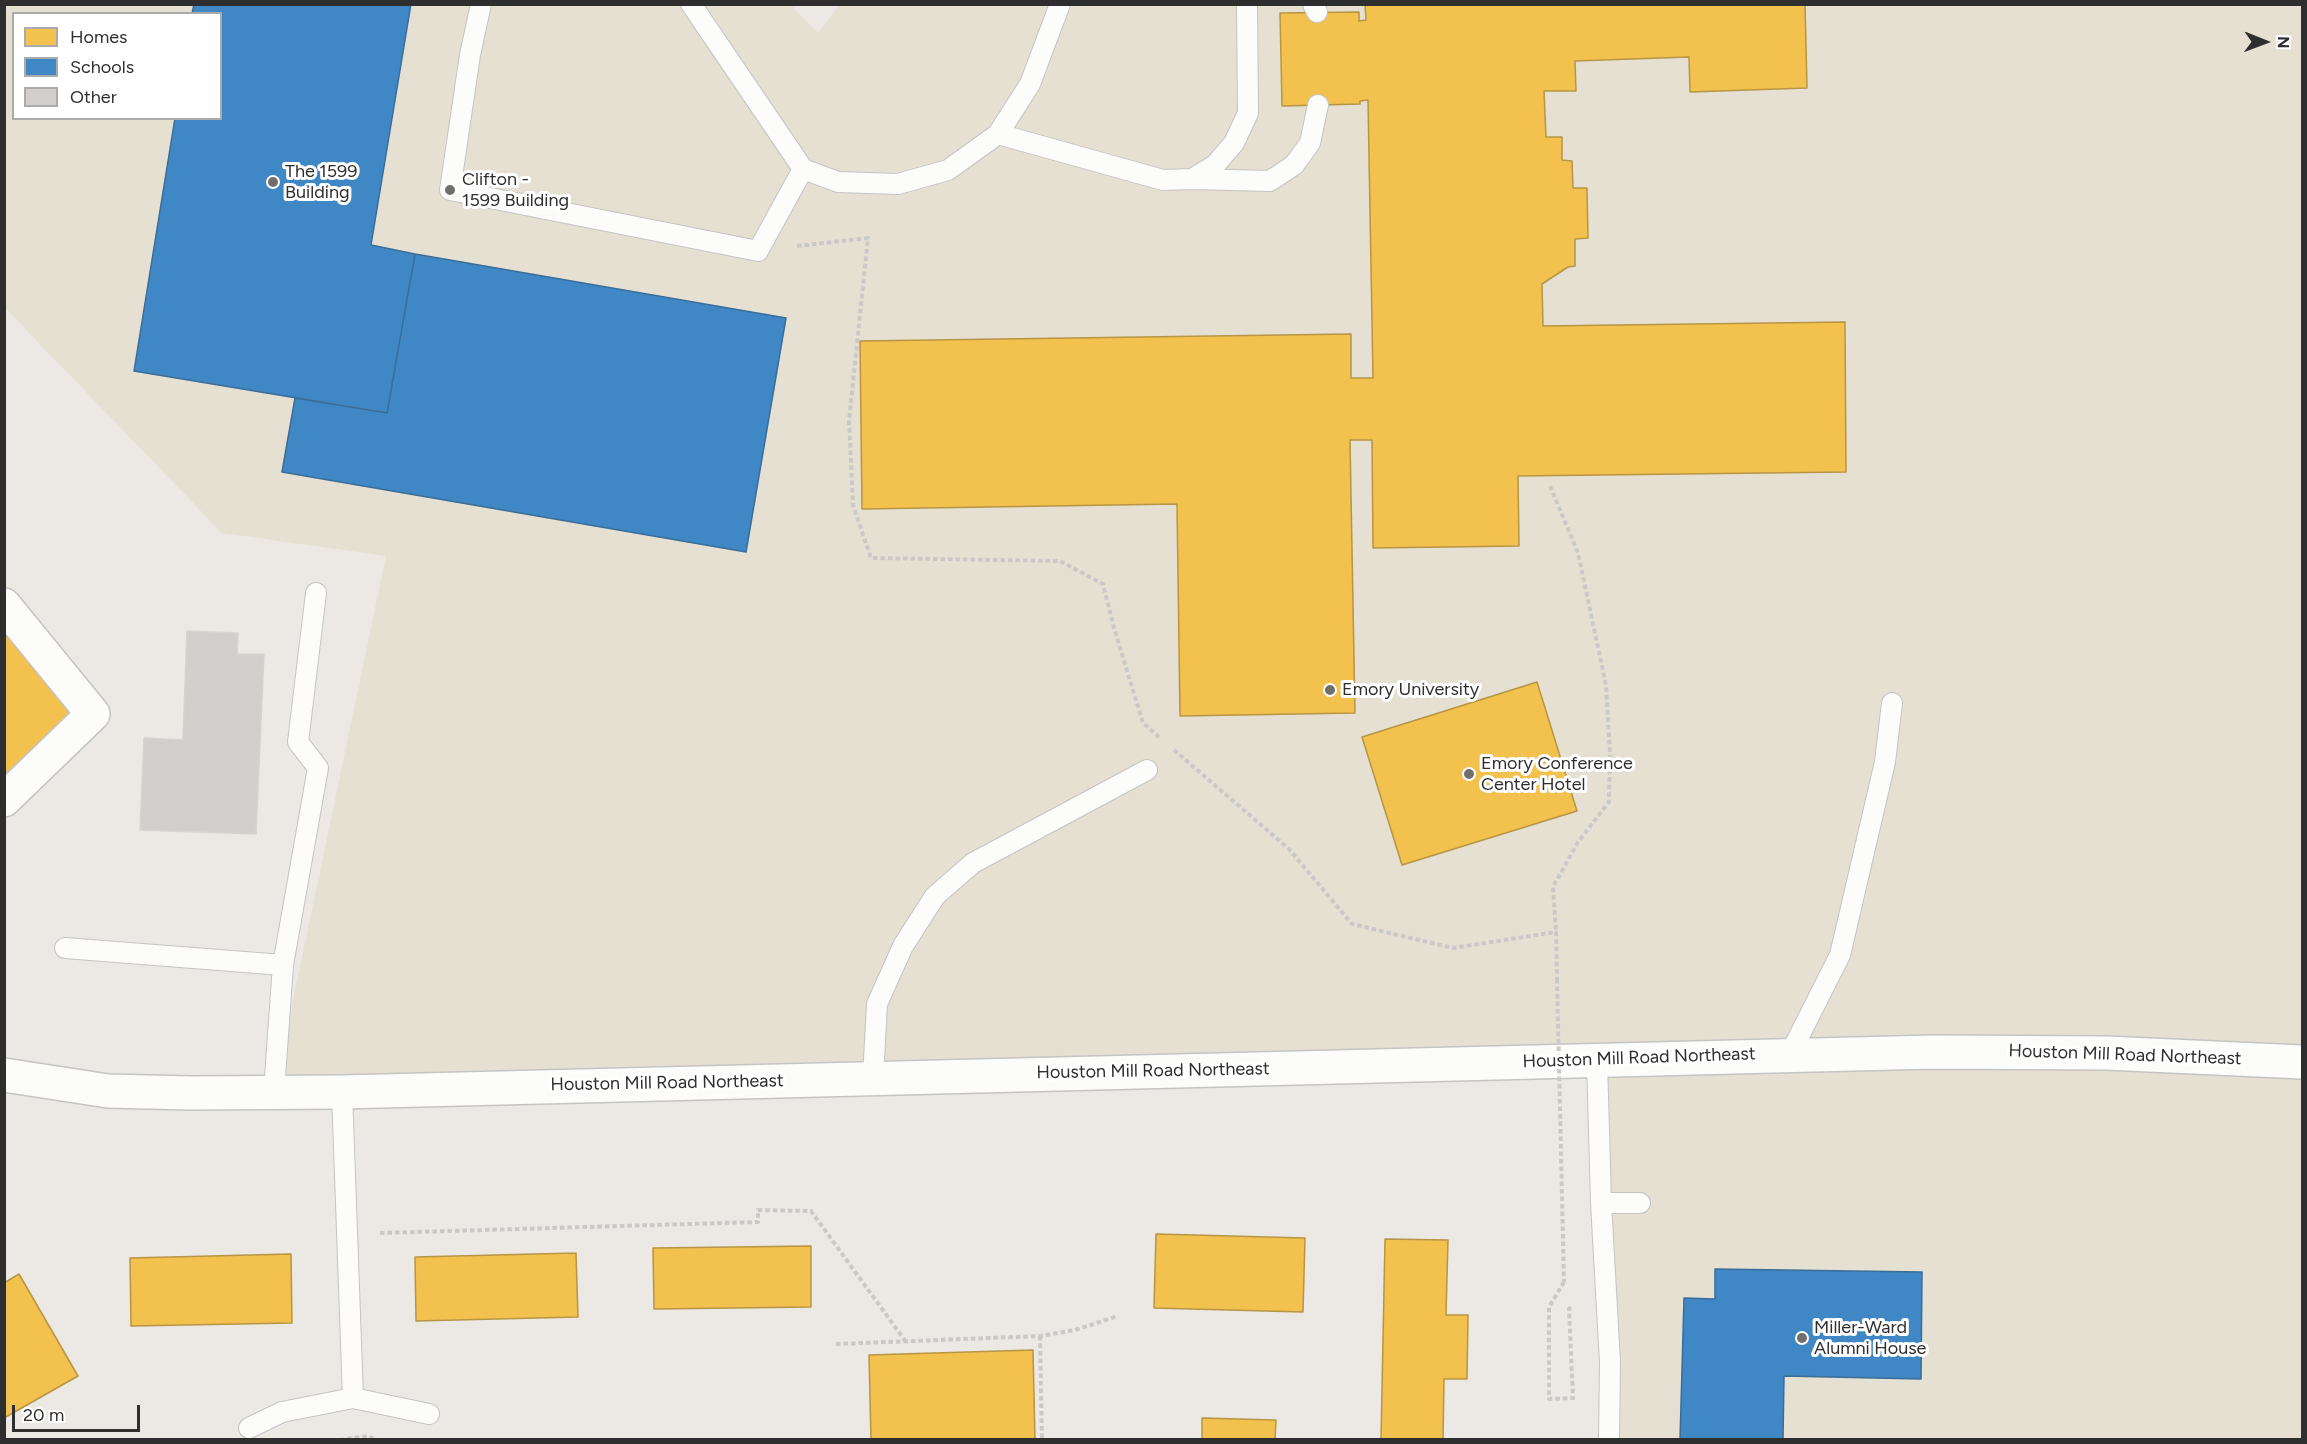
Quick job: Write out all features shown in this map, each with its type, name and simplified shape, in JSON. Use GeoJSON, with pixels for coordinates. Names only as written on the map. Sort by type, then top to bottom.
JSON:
{"type":"FeatureCollection","features":[{"type":"Feature","properties":{"kind":"street"},"geometry":{"type":"LineString","coordinates":[[4,605],[93,714],[4,800]]}},
{"type":"Feature","properties":{"kind":"street","name":"Houston Mill Road Northeast"},"geometry":{"type":"LineString","coordinates":[[4,1075],[108,1091],[191,1093],[342,1092],[1790,1054],[1993,1051],[2302,1062]]}},
{"type":"Feature","properties":{"kind":"lane"},"geometry":{"type":"LineString","coordinates":[[481,4],[470,55],[450,190],[758,251],[803,168]]}},
{"type":"Feature","properties":{"kind":"lane"},"geometry":{"type":"LineString","coordinates":[[691,4],[803,168],[838,182],[898,184],[948,170],[998,134],[1030,84],[1060,4]]}},
{"type":"Feature","properties":{"kind":"lane"},"geometry":{"type":"LineString","coordinates":[[1192,179],[1215,165],[1234,143],[1248,113],[1247,4]]}},
{"type":"Feature","properties":{"kind":"lane"},"geometry":{"type":"LineString","coordinates":[[998,134],[1163,180],[1270,181],[1294,165],[1310,143],[1318,105]]}},
{"type":"Feature","properties":{"kind":"lane"},"geometry":{"type":"LineString","coordinates":[[274,1091],[283,965],[318,768],[298,742],[316,593]]}},
{"type":"Feature","properties":{"kind":"lane"},"geometry":{"type":"LineString","coordinates":[[1790,1054],[1840,955],[1885,762],[1892,703]]}},
{"type":"Feature","properties":{"kind":"lane"},"geometry":{"type":"LineString","coordinates":[[873,1078],[877,1004],[903,946],[935,896],[974,863],[1148,770]]}},
{"type":"Feature","properties":{"kind":"lane"},"geometry":{"type":"LineString","coordinates":[[65,948],[283,965]]}},
{"type":"Feature","properties":{"kind":"lane"},"geometry":{"type":"LineString","coordinates":[[1597,1060],[1601,1203],[1610,1362],[1609,1440]]}},
{"type":"Feature","properties":{"kind":"lane"},"geometry":{"type":"LineString","coordinates":[[342,1092],[353,1398]]}},
{"type":"Feature","properties":{"kind":"lane"},"geometry":{"type":"LineString","coordinates":[[1601,1203],[1640,1203]]}},
{"type":"Feature","properties":{"kind":"lane"},"geometry":{"type":"LineString","coordinates":[[249,1428],[282,1412],[353,1398],[429,1414]]}},
{"type":"Feature","properties":{"kind":"path"},"geometry":{"type":"LineString","coordinates":[[774,221],[794,246],[868,238],[849,421],[853,504],[871,558],[1060,561],[1103,584],[1143,723],[1289,849],[1352,924],[1453,948],[1556,932]]}},
{"type":"Feature","properties":{"kind":"path"},"geometry":{"type":"LineString","coordinates":[[1550,486],[1578,553],[1606,685],[1610,752],[1609,802],[1578,842],[1552,887],[1556,932],[1564,1282],[1550,1307],[1549,1399],[1573,1398],[1569,1309],[1605,1272]]}},
{"type":"Feature","properties":{"kind":"path"},"geometry":{"type":"LineString","coordinates":[[376,1233],[758,1222],[758,1210],[811,1211],[906,1342]]}},
{"type":"Feature","properties":{"kind":"path"},"geometry":{"type":"LineString","coordinates":[[836,1344],[1040,1336],[1075,1330],[1118,1316]]}},
{"type":"Feature","properties":{"kind":"path"},"geometry":{"type":"LineString","coordinates":[[1040,1336],[1042,1440]]}},
{"type":"Feature","properties":{"kind":"path"},"geometry":{"type":"LineString","coordinates":[[340,1440],[368,1436],[376,1440]]}},
{"type":"Feature","properties":{"kind":"shaded area","name":"Emory University"},"geometry":{"type":"Polygon","coordinates":[[[790,4],[818,33],[840,4],[2302,5],[2302,1439],[1609,1439],[1597,1060],[274,1091],[386,556],[222,533],[5,308],[5,5],[790,4]]]}},
{"type":"Feature","properties":{"kind":"building: Homes"},"geometry":{"type":"Polygon","coordinates":[[[1365,4],[1805,4],[1807,88],[1690,92],[1689,57],[1575,61],[1576,91],[1544,91],[1546,137],[1562,137],[1562,160],[1572,161],[1573,188],[1587,188],[1588,238],[1575,239],[1575,266],[1568,267],[1542,284],[1543,326],[1845,322],[1846,472],[1518,476],[1519,546],[1373,548],[1372,440],[1350,440],[1355,713],[1180,716],[1177,504],[862,509],[860,341],[1351,334],[1351,378],[1373,378],[1368,100],[1360,101],[1360,104],[1282,106],[1280,13],[1359,12],[1359,21],[1366,20],[1365,4]]]}},
{"type":"Feature","properties":{"kind":"building: Homes"},"geometry":{"type":"Polygon","coordinates":[[[4,632],[79,719],[4,786],[4,632]]]}},
{"type":"Feature","properties":{"kind":"building: Homes"},"geometry":{"type":"Polygon","coordinates":[[[1537,682],[1577,811],[1402,865],[1362,737],[1537,682]]]}},
{"type":"Feature","properties":{"kind":"building: Homes"},"geometry":{"type":"Polygon","coordinates":[[[1156,1234],[1305,1238],[1303,1312],[1154,1308],[1156,1234]]]}},
{"type":"Feature","properties":{"kind":"building: Homes"},"geometry":{"type":"Polygon","coordinates":[[[1385,1239],[1448,1240],[1446,1315],[1468,1315],[1467,1379],[1444,1379],[1443,1440],[1381,1440],[1385,1239]]]}},
{"type":"Feature","properties":{"kind":"building: Homes"},"geometry":{"type":"Polygon","coordinates":[[[811,1246],[811,1307],[654,1309],[653,1248],[811,1246]]]}},
{"type":"Feature","properties":{"kind":"building: Homes"},"geometry":{"type":"Polygon","coordinates":[[[576,1253],[578,1317],[416,1321],[415,1257],[576,1253]]]}},
{"type":"Feature","properties":{"kind":"building: Homes"},"geometry":{"type":"Polygon","coordinates":[[[291,1254],[292,1323],[131,1326],[130,1258],[291,1254]]]}},
{"type":"Feature","properties":{"kind":"building: Homes"},"geometry":{"type":"Polygon","coordinates":[[[19,1274],[78,1376],[4,1418],[4,1283],[19,1274]]]}},
{"type":"Feature","properties":{"kind":"building: Homes"},"geometry":{"type":"Polygon","coordinates":[[[1033,1350],[1035,1440],[871,1440],[869,1355],[1033,1350]]]}},
{"type":"Feature","properties":{"kind":"building: Homes"},"geometry":{"type":"Polygon","coordinates":[[[1202,1418],[1276,1420],[1275,1440],[1202,1440],[1202,1418]]]}},
{"type":"Feature","properties":{"kind":"building: Schools","name":"The 1599 Building"},"geometry":{"type":"Polygon","coordinates":[[[194,4],[411,4],[371,245],[415,254],[387,413],[134,371],[175,120],[222,120],[222,12],[192,12],[194,4]]]}},
{"type":"Feature","properties":{"kind":"building: Schools"},"geometry":{"type":"Polygon","coordinates":[[[415,254],[786,318],[746,552],[282,472],[295,398],[387,413],[415,254]]]}},
{"type":"Feature","properties":{"kind":"building: Schools","name":"Miller-Ward Alumni House"},"geometry":{"type":"Polygon","coordinates":[[[1715,1269],[1922,1272],[1921,1379],[1784,1376],[1783,1440],[1680,1440],[1684,1298],[1715,1299],[1715,1269]]]}},
{"type":"Feature","properties":{"kind":"building: Other"},"geometry":{"type":"Polygon","coordinates":[[[187,631],[238,633],[237,654],[264,654],[256,834],[140,830],[144,738],[183,740],[187,631]]]}},
{"type":"Feature","properties":{"kind":"place","name":"The 1599 Building"},"geometry":{"type":"Point","coordinates":[273,182]}},
{"type":"Feature","properties":{"kind":"place","name":"Clifton - 1599 Building"},"geometry":{"type":"Point","coordinates":[450,190]}},
{"type":"Feature","properties":{"kind":"place","name":"Emory University"},"geometry":{"type":"Point","coordinates":[1330,690]}},
{"type":"Feature","properties":{"kind":"place","name":"Emory Conference Center Hotel"},"geometry":{"type":"Point","coordinates":[1469,774]}},
{"type":"Feature","properties":{"kind":"place","name":"Miller-Ward Alumni House"},"geometry":{"type":"Point","coordinates":[1802,1338]}}]}
